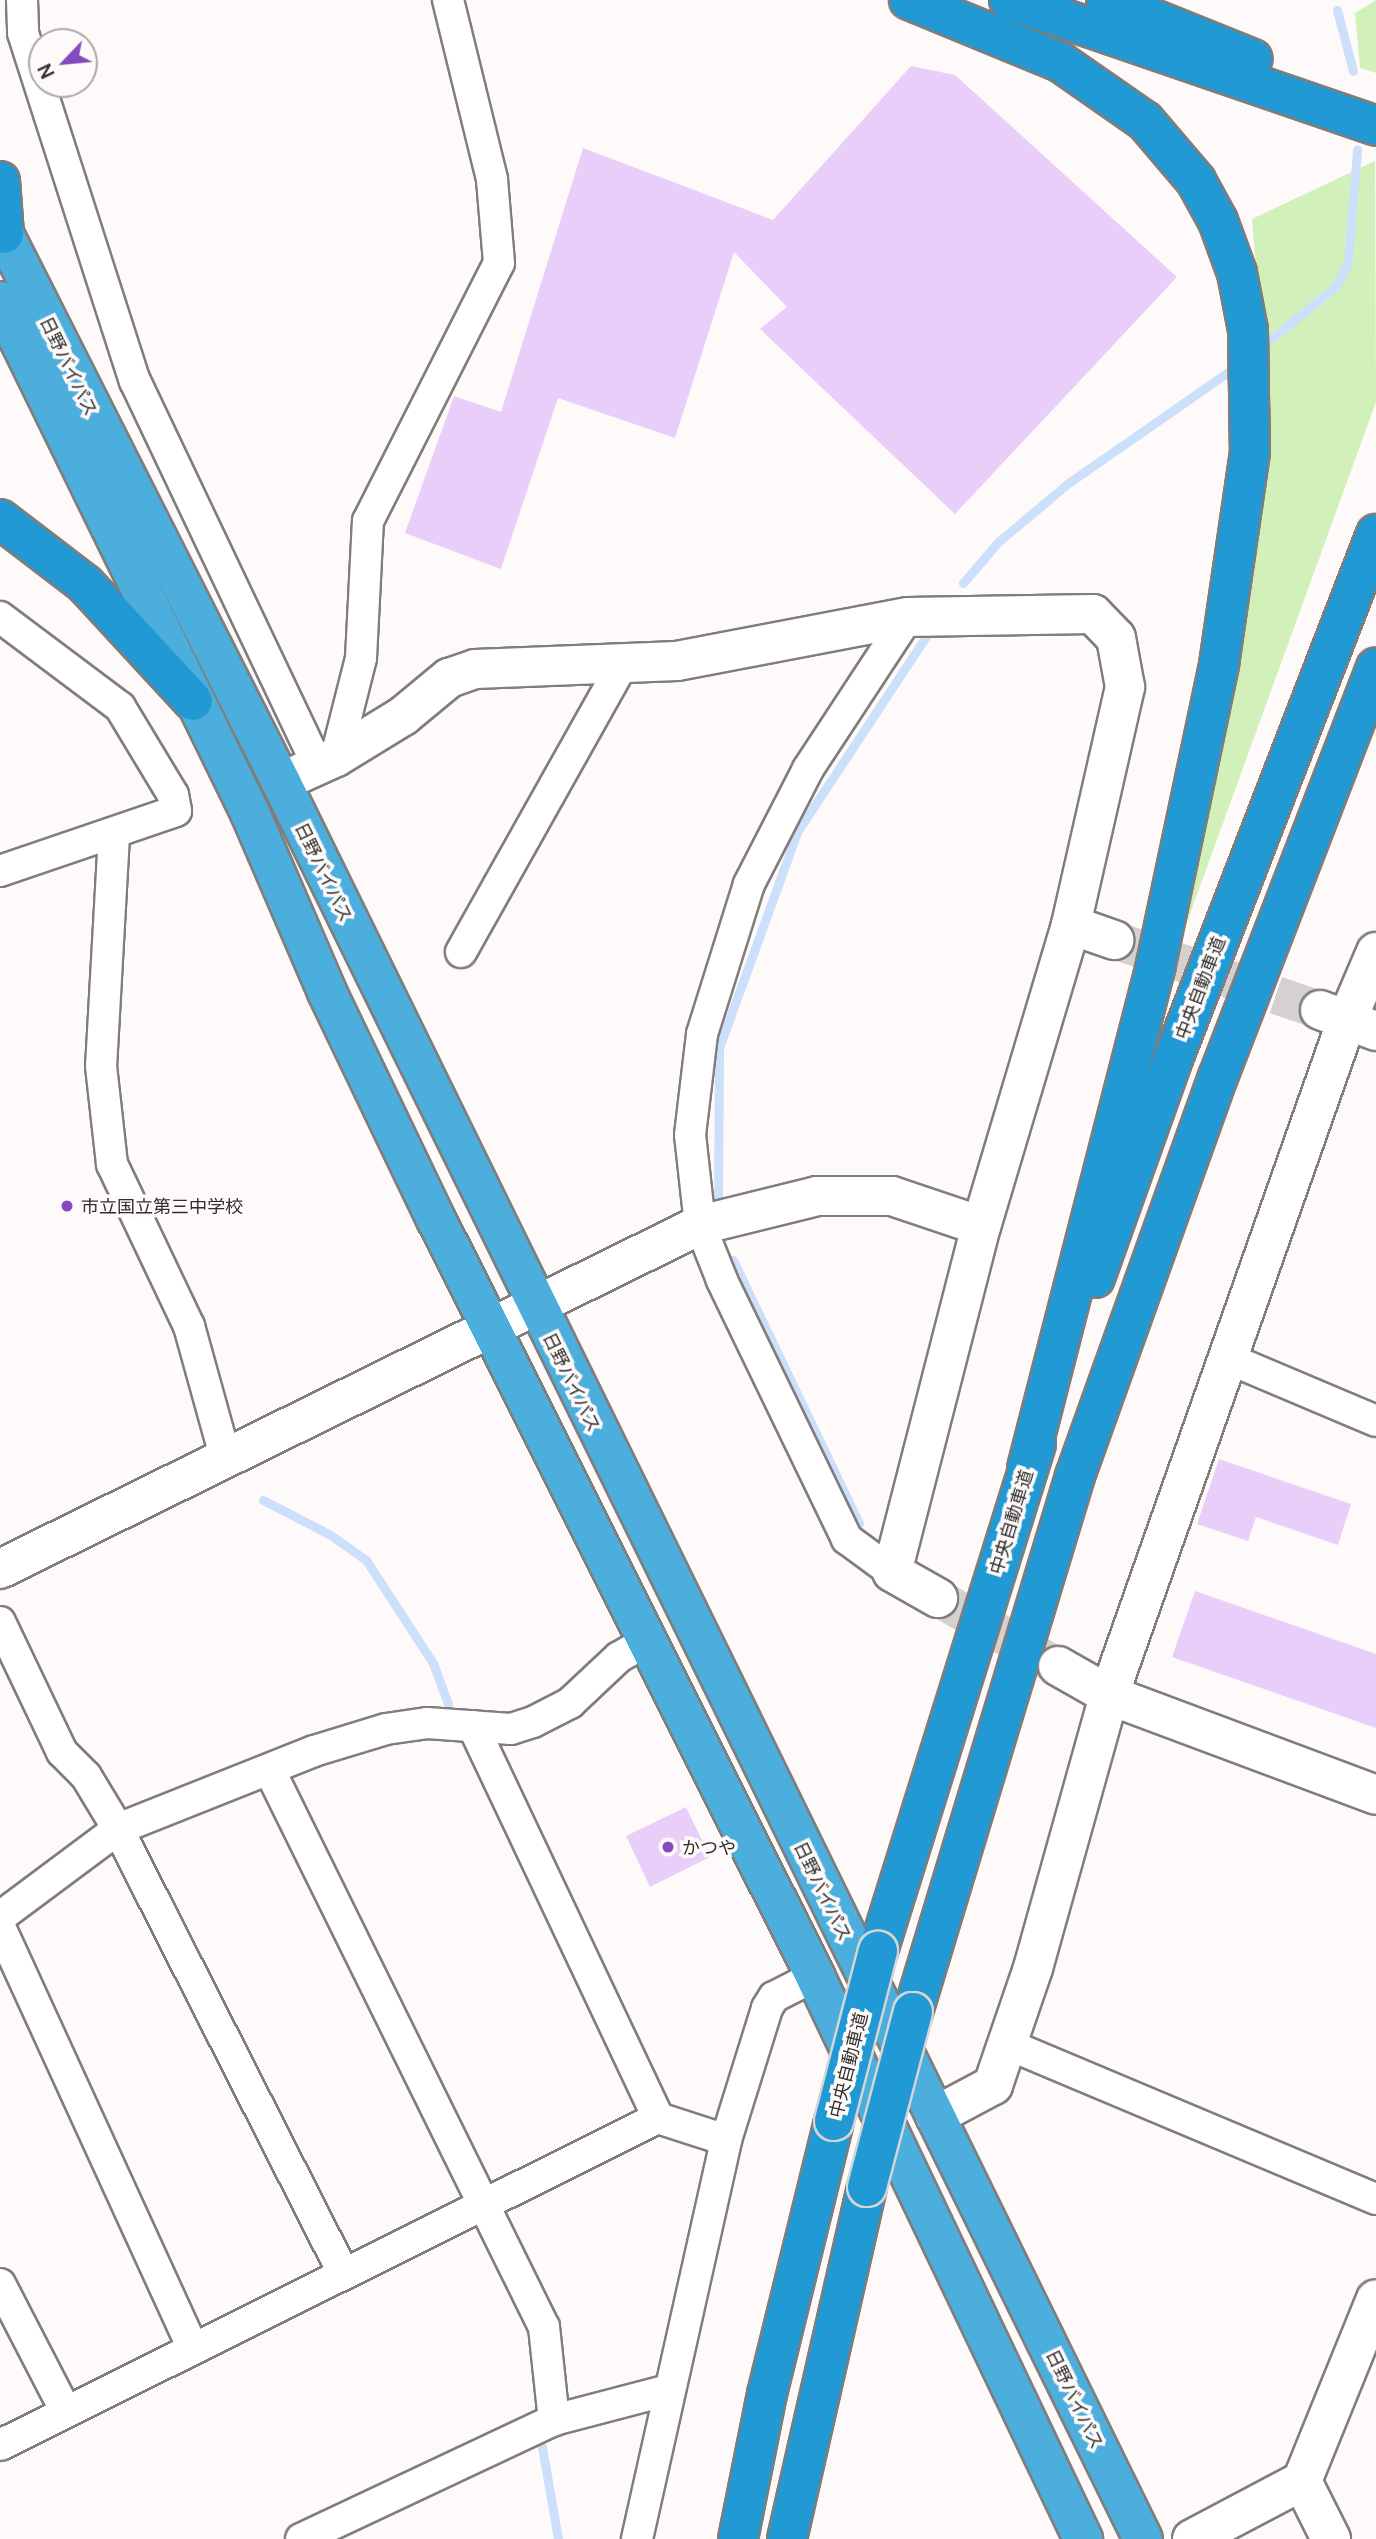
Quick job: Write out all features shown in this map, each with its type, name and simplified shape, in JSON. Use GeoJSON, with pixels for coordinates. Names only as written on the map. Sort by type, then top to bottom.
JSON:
{"type":"FeatureCollection","features":[{"type":"Feature","properties":{"kind":"highway"},"geometry":{"type":"LineString","coordinates":[[909,0],[1060,62],[1145,121],[1196,181],[1217,221],[1237,273],[1248,330],[1251,383],[1248,466],[1216,678],[1156,965],[1027,1468]]}},
{"type":"Feature","properties":{"kind":"highway"},"geometry":{"type":"LineString","coordinates":[[1009,0],[1376,126]]}},
{"type":"Feature","properties":{"kind":"highway"},"geometry":{"type":"LineString","coordinates":[[1106,0],[1235,53],[1376,99]]}},
{"type":"Feature","properties":{"kind":"highway"},"geometry":{"type":"LineString","coordinates":[[0,181],[2,230]]}},
{"type":"Feature","properties":{"kind":"highway","name":"日野バイパス"},"geometry":{"type":"LineString","coordinates":[[2,230],[281,782],[1143,2539]]}},
{"type":"Feature","properties":{"kind":"highway","name":"日野バイパス"},"geometry":{"type":"LineString","coordinates":[[0,301],[491,1330],[815,1976],[1083,2539]]}},
{"type":"Feature","properties":{"kind":"highway"},"geometry":{"type":"LineString","coordinates":[[0,519],[85,584],[193,701]]}},
{"type":"Feature","properties":{"kind":"highway","name":"中央自動車道"},"geometry":{"type":"LineString","coordinates":[[738,2539],[767,2394],[878,1951],[1027,1468],[1173,1059],[1376,534]]}},
{"type":"Feature","properties":{"kind":"highway"},"geometry":{"type":"LineString","coordinates":[[787,2539],[867,2187],[913,2012],[1075,1476],[1218,1077],[1376,667]]}},
{"type":"Feature","properties":{"kind":"street"},"geometry":{"type":"LineString","coordinates":[[22,0],[23,33],[135,381],[326,760]]}},
{"type":"Feature","properties":{"kind":"street"},"geometry":{"type":"LineString","coordinates":[[326,760],[361,658],[368,521],[499,263],[492,179],[448,0]]}},
{"type":"Feature","properties":{"kind":"street"},"geometry":{"type":"LineString","coordinates":[[281,782],[403,716],[449,678],[475,669],[677,661],[908,617],[1093,614],[1116,638],[1125,687],[1071,925],[981,1226],[892,1572]]}},
{"type":"Feature","properties":{"kind":"street"},"geometry":{"type":"LineString","coordinates":[[0,617],[120,707],[173,795],[176,811],[167,818],[0,871]]}},
{"type":"Feature","properties":{"kind":"street"},"geometry":{"type":"LineString","coordinates":[[908,617],[808,769],[750,884],[702,1034],[690,1135],[700,1226],[847,1539],[892,1572],[938,1598]]}},
{"type":"Feature","properties":{"kind":"street"},"geometry":{"type":"LineString","coordinates":[[461,952],[623,663]]}},
{"type":"Feature","properties":{"kind":"street"},"geometry":{"type":"LineString","coordinates":[[114,835],[101,1066],[112,1164],[189,1326],[226,1459]]}},
{"type":"Feature","properties":{"kind":"street"},"geometry":{"type":"LineString","coordinates":[[1071,925],[1114,940]]}},
{"type":"Feature","properties":{"kind":"street"},"geometry":{"type":"LineString","coordinates":[[935,2116],[993,2085],[1109,1695],[1348,1020],[1376,952]]}},
{"type":"Feature","properties":{"kind":"street"},"geometry":{"type":"LineString","coordinates":[[0,1569],[700,1226],[830,1196],[892,1196],[981,1226]]}},
{"type":"Feature","properties":{"kind":"street"},"geometry":{"type":"LineString","coordinates":[[1227,1358],[1376,1421]]}},
{"type":"Feature","properties":{"kind":"street"},"geometry":{"type":"LineString","coordinates":[[0,1622],[62,1752],[86,1776],[118,1829],[344,2274]]}},
{"type":"Feature","properties":{"kind":"street"},"geometry":{"type":"LineString","coordinates":[[0,1917],[118,1829],[386,1729],[427,1723],[511,1729],[551,1714],[646,1642]]}},
{"type":"Feature","properties":{"kind":"street"},"geometry":{"type":"LineString","coordinates":[[1058,1667],[1109,1695],[1376,1795]]}},
{"type":"Feature","properties":{"kind":"street"},"geometry":{"type":"LineString","coordinates":[[473,1726],[659,2118]]}},
{"type":"Feature","properties":{"kind":"street"},"geometry":{"type":"LineString","coordinates":[[270,1771],[486,2204],[544,2327],[554,2420]]}},
{"type":"Feature","properties":{"kind":"street"},"geometry":{"type":"LineString","coordinates":[[0,1927],[193,2349]]}},
{"type":"Feature","properties":{"kind":"street"},"geometry":{"type":"LineString","coordinates":[[637,2539],[668,2390],[726,2140],[767,2007],[774,1997],[815,1976]]}},
{"type":"Feature","properties":{"kind":"street"},"geometry":{"type":"LineString","coordinates":[[1007,2044],[1376,2199]]}},
{"type":"Feature","properties":{"kind":"street"},"geometry":{"type":"LineString","coordinates":[[0,2445],[659,2118],[726,2140]]}},
{"type":"Feature","properties":{"kind":"street"},"geometry":{"type":"LineString","coordinates":[[0,2284],[66,2412]]}},
{"type":"Feature","properties":{"kind":"street"},"geometry":{"type":"LineString","coordinates":[[1192,2539],[1302,2481],[1376,2299]]}},
{"type":"Feature","properties":{"kind":"street"},"geometry":{"type":"LineString","coordinates":[[301,2539],[554,2420],[668,2390]]}},
{"type":"Feature","properties":{"kind":"street"},"geometry":{"type":"LineString","coordinates":[[1302,2481],[1331,2539]]}},
{"type":"Feature","properties":{"kind":"green space"},"geometry":{"type":"Polygon","coordinates":[[[1376,0],[1376,73],[1360,68],[1355,13],[1376,0]]]}},
{"type":"Feature","properties":{"kind":"green space"},"geometry":{"type":"Polygon","coordinates":[[[1375,161],[1376,402],[1182,936],[1175,932],[1264,360],[1252,219],[1375,161]]]}},
{"type":"Feature","properties":{"kind":"building"},"geometry":{"type":"Polygon","coordinates":[[[911,66],[955,75],[1177,277],[955,514],[760,329],[787,307],[734,252],[675,438],[558,398],[501,569],[405,533],[454,396],[501,412],[583,148],[773,220],[911,66]]]}},
{"type":"Feature","properties":{"kind":"building"},"geometry":{"type":"Polygon","coordinates":[[[1219,1459],[1351,1504],[1338,1545],[1256,1517],[1248,1541],[1197,1524],[1219,1459]]]}},
{"type":"Feature","properties":{"kind":"building"},"geometry":{"type":"Polygon","coordinates":[[[1195,1591],[1376,1654],[1376,1728],[1172,1657],[1195,1591]]]}},
{"type":"Feature","properties":{"kind":"building","name":"かつや"},"geometry":{"type":"Polygon","coordinates":[[[686,1807],[710,1857],[650,1887],[626,1836],[686,1807]]]}},
{"type":"Feature","properties":{"kind":"waterway"},"geometry":{"type":"LineString","coordinates":[[1337,10],[1353,71]]}},
{"type":"Feature","properties":{"kind":"waterway"},"geometry":{"type":"LineString","coordinates":[[1260,348],[1336,286],[1348,262],[1357,149]]}},
{"type":"Feature","properties":{"kind":"waterway"},"geometry":{"type":"LineString","coordinates":[[963,583],[998,542],[1067,484],[1238,365]]}},
{"type":"Feature","properties":{"kind":"waterway"},"geometry":{"type":"LineString","coordinates":[[718,1201],[719,1048],[797,832],[929,632]]}},
{"type":"Feature","properties":{"kind":"waterway"},"geometry":{"type":"LineString","coordinates":[[733,1260],[859,1523]]}},
{"type":"Feature","properties":{"kind":"waterway"},"geometry":{"type":"LineString","coordinates":[[263,1500],[329,1534],[366,1560],[433,1663],[448,1704]]}},
{"type":"Feature","properties":{"kind":"waterway"},"geometry":{"type":"LineString","coordinates":[[542,2447],[558,2539]]}},
{"type":"Feature","properties":{"kind":"tunnel"},"geometry":{"type":"LineString","coordinates":[[1114,940],[1320,1010]]}},
{"type":"Feature","properties":{"kind":"tunnel"},"geometry":{"type":"LineString","coordinates":[[938,1598],[1050,1662]]}},
{"type":"Feature","properties":{"kind":"place","name":"市立国立第三中学校"},"geometry":{"type":"Point","coordinates":[67,1206]}},
{"type":"Feature","properties":{"kind":"place","name":"かつや"},"geometry":{"type":"Point","coordinates":[668,1847]}}]}
